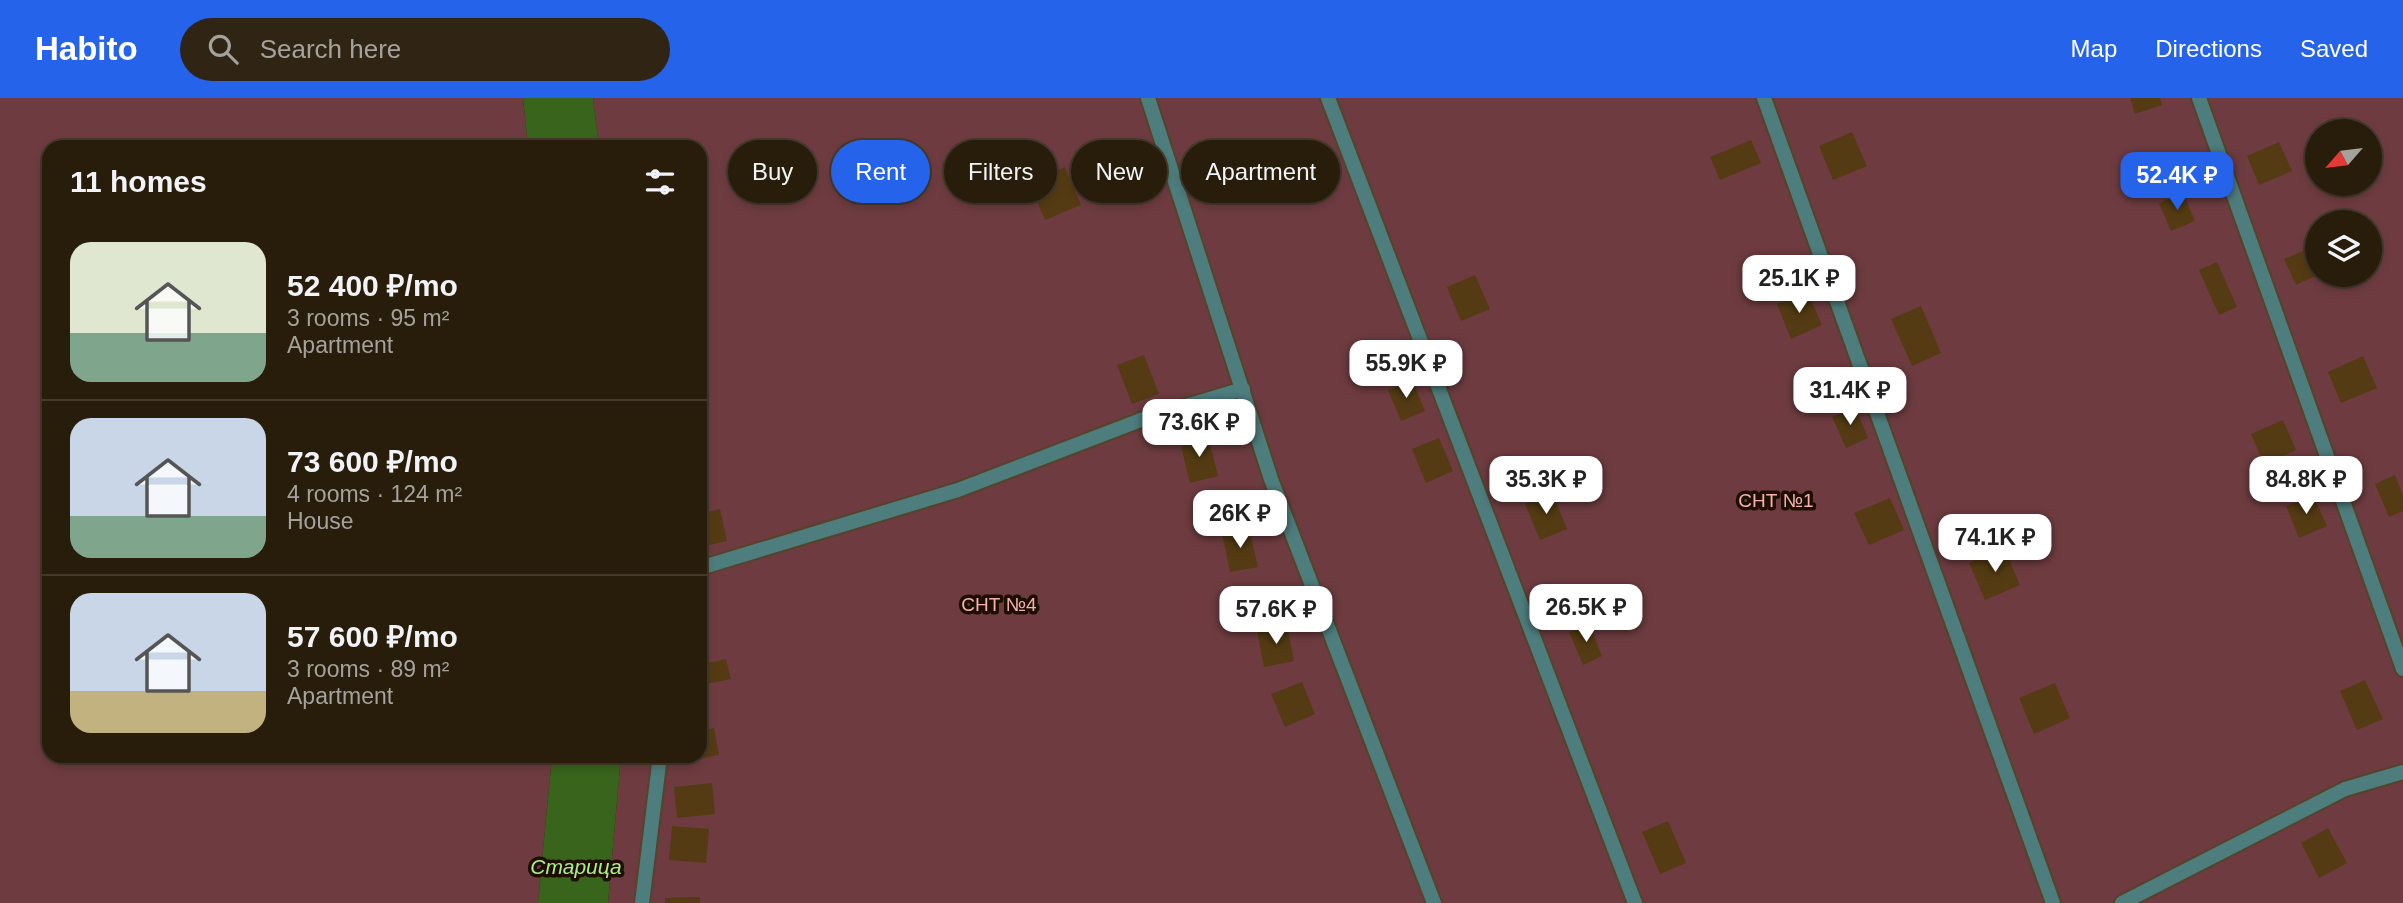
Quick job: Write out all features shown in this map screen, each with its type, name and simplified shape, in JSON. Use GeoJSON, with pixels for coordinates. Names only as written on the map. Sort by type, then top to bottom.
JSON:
{"type":"FeatureCollection","features":[{"type":"Feature","properties":{"kind":"street"},"geometry":{"type":"LineString","coordinates":[[1148,98],[1271,479],[1434,903]]}},
{"type":"Feature","properties":{"kind":"street"},"geometry":{"type":"LineString","coordinates":[[1328,98],[1635,903]]}},
{"type":"Feature","properties":{"kind":"street"},"geometry":{"type":"LineString","coordinates":[[1764,98],[2053,903]]}},
{"type":"Feature","properties":{"kind":"street"},"geometry":{"type":"LineString","coordinates":[[2199,98],[2403,669]]}},
{"type":"Feature","properties":{"kind":"street"},"geometry":{"type":"LineString","coordinates":[[707,566],[958,490],[1146,418],[1243,389]]}},
{"type":"Feature","properties":{"kind":"street"},"geometry":{"type":"LineString","coordinates":[[642,903],[659,763]]}},
{"type":"Feature","properties":{"kind":"street"},"geometry":{"type":"LineString","coordinates":[[2122,903],[2345,789],[2403,772]]}},
{"type":"Feature","properties":{"kind":"green space"},"geometry":{"type":"Polygon","coordinates":[[[0,98],[523,98],[527,140],[42,140],[42,763],[551,763],[538,903],[0,903],[0,98]]]}},
{"type":"Feature","properties":{"kind":"green space","name":"СНТ №1"},"geometry":{"type":"Polygon","coordinates":[[[593,98],[2403,98],[2403,903],[608,903],[620,763],[707,763],[707,140],[598,140],[593,98]]]}},
{"type":"Feature","properties":{"kind":"water"},"geometry":{"type":"Polygon","coordinates":[[[523,98],[593,98],[598,140],[527,140],[523,98]]]}},
{"type":"Feature","properties":{"kind":"water","name":"Старица"},"geometry":{"type":"Polygon","coordinates":[[[551,763],[620,763],[608,903],[538,903],[551,763]]]}},
{"type":"Feature","properties":{"kind":"building"},"geometry":{"type":"Polygon","coordinates":[[[2130,98],[2160,98],[2162,105],[2135,114],[2130,98]]]}},
{"type":"Feature","properties":{"kind":"building"},"geometry":{"type":"Polygon","coordinates":[[[1852,132],[1867,166],[1833,180],[1819,146],[1852,132]]]}},
{"type":"Feature","properties":{"kind":"building"},"geometry":{"type":"Polygon","coordinates":[[[1751,140],[1761,163],[1720,180],[1710,157],[1751,140]]]}},
{"type":"Feature","properties":{"kind":"building"},"geometry":{"type":"Polygon","coordinates":[[[2279,142],[2292,171],[2259,185],[2247,156],[2279,142]]]}},
{"type":"Feature","properties":{"kind":"building"},"geometry":{"type":"Polygon","coordinates":[[[1065,167],[1071,181],[1071,203],[1081,205],[1045,220],[1038,203],[1057,203],[1057,171],[1065,167]]]}},
{"type":"Feature","properties":{"kind":"building"},"geometry":{"type":"Polygon","coordinates":[[[2183,193],[2195,221],[2171,231],[2159,203],[2183,193]]]}},
{"type":"Feature","properties":{"kind":"building"},"geometry":{"type":"Polygon","coordinates":[[[2305,250],[2305,281],[2296,285],[2284,259],[2305,250]]]}},
{"type":"Feature","properties":{"kind":"building"},"geometry":{"type":"Polygon","coordinates":[[[2217,262],[2237,307],[2219,315],[2199,270],[2217,262]]]}},
{"type":"Feature","properties":{"kind":"building"},"geometry":{"type":"Polygon","coordinates":[[[1475,275],[1490,309],[1461,321],[1447,287],[1475,275]]]}},
{"type":"Feature","properties":{"kind":"building"},"geometry":{"type":"Polygon","coordinates":[[[1807,291],[1822,325],[1791,339],[1777,304],[1807,291]]]}},
{"type":"Feature","properties":{"kind":"building"},"geometry":{"type":"Polygon","coordinates":[[[1921,306],[1941,353],[1912,366],[1891,319],[1921,306]]]}},
{"type":"Feature","properties":{"kind":"building"},"geometry":{"type":"Polygon","coordinates":[[[1144,355],[1159,394],[1132,404],[1117,365],[1144,355]]]}},
{"type":"Feature","properties":{"kind":"building"},"geometry":{"type":"Polygon","coordinates":[[[2363,356],[2377,388],[2341,403],[2328,372],[2363,356]]]}},
{"type":"Feature","properties":{"kind":"building"},"geometry":{"type":"Polygon","coordinates":[[[1412,380],[1425,411],[1401,421],[1388,390],[1412,380]]]}},
{"type":"Feature","properties":{"kind":"building"},"geometry":{"type":"Polygon","coordinates":[[[1855,407],[1868,438],[1846,448],[1832,417],[1855,407]]]}},
{"type":"Feature","properties":{"kind":"building"},"geometry":{"type":"Polygon","coordinates":[[[2283,420],[2296,450],[2264,464],[2251,434],[2283,420]]]}},
{"type":"Feature","properties":{"kind":"building"},"geometry":{"type":"Polygon","coordinates":[[[1208,436],[1218,476],[1190,483],[1180,442],[1208,436]]]}},
{"type":"Feature","properties":{"kind":"building"},"geometry":{"type":"Polygon","coordinates":[[[1439,438],[1453,471],[1426,483],[1412,449],[1439,438]]]}},
{"type":"Feature","properties":{"kind":"building"},"geometry":{"type":"Polygon","coordinates":[[[2395,475],[2403,495],[2403,511],[2389,517],[2375,484],[2395,475]]]}},
{"type":"Feature","properties":{"kind":"building"},"geometry":{"type":"Polygon","coordinates":[[[1552,493],[1567,529],[1540,540],[1525,504],[1552,493]]]}},
{"type":"Feature","properties":{"kind":"building"},"geometry":{"type":"Polygon","coordinates":[[[2313,495],[2327,526],[2299,538],[2286,506],[2313,495]]]}},
{"type":"Feature","properties":{"kind":"building"},"geometry":{"type":"Polygon","coordinates":[[[1890,498],[1904,530],[1869,545],[1854,513],[1890,498]]]}},
{"type":"Feature","properties":{"kind":"building"},"geometry":{"type":"Polygon","coordinates":[[[720,509],[727,541],[707,545],[707,512],[720,509]]]}},
{"type":"Feature","properties":{"kind":"building"},"geometry":{"type":"Polygon","coordinates":[[[1249,528],[1258,567],[1230,572],[1222,533],[1249,528]]]}},
{"type":"Feature","properties":{"kind":"building"},"geometry":{"type":"Polygon","coordinates":[[[2004,547],[2020,585],[1985,600],[1969,563],[2004,547]]]}},
{"type":"Feature","properties":{"kind":"building"},"geometry":{"type":"Polygon","coordinates":[[[1589,624],[1602,656],[1583,665],[1569,632],[1589,624]]]}},
{"type":"Feature","properties":{"kind":"building"},"geometry":{"type":"Polygon","coordinates":[[[1287,625],[1294,661],[1264,667],[1257,631],[1287,625]]]}},
{"type":"Feature","properties":{"kind":"building"},"geometry":{"type":"Polygon","coordinates":[[[726,659],[731,679],[707,684],[707,663],[726,659]]]}},
{"type":"Feature","properties":{"kind":"building"},"geometry":{"type":"Polygon","coordinates":[[[2365,680],[2383,719],[2357,730],[2340,691],[2365,680]]]}},
{"type":"Feature","properties":{"kind":"building"},"geometry":{"type":"Polygon","coordinates":[[[1302,682],[1315,714],[1285,727],[1271,694],[1302,682]]]}},
{"type":"Feature","properties":{"kind":"building"},"geometry":{"type":"Polygon","coordinates":[[[2055,683],[2070,718],[2034,734],[2019,698],[2055,683]]]}},
{"type":"Feature","properties":{"kind":"building"},"geometry":{"type":"Polygon","coordinates":[[[714,728],[719,755],[707,757],[707,730],[714,728]]]}},
{"type":"Feature","properties":{"kind":"building"},"geometry":{"type":"Polygon","coordinates":[[[712,783],[715,814],[677,818],[674,787],[712,783]]]}},
{"type":"Feature","properties":{"kind":"building"},"geometry":{"type":"Polygon","coordinates":[[[1668,821],[1686,863],[1660,874],[1642,832],[1668,821]]]}},
{"type":"Feature","properties":{"kind":"building"},"geometry":{"type":"Polygon","coordinates":[[[672,826],[709,829],[706,863],[669,860],[672,826]]]}},
{"type":"Feature","properties":{"kind":"building"},"geometry":{"type":"Polygon","coordinates":[[[2328,828],[2347,863],[2319,878],[2301,843],[2328,828]]]}},
{"type":"Feature","properties":{"kind":"building"},"geometry":{"type":"Polygon","coordinates":[[[700,897],[700,903],[665,903],[665,898],[700,897]]]}},
{"type":"Feature","properties":{"kind":"park label","name":"СНТ №4"},"geometry":{"type":"Point","coordinates":[999,604]}}]}
